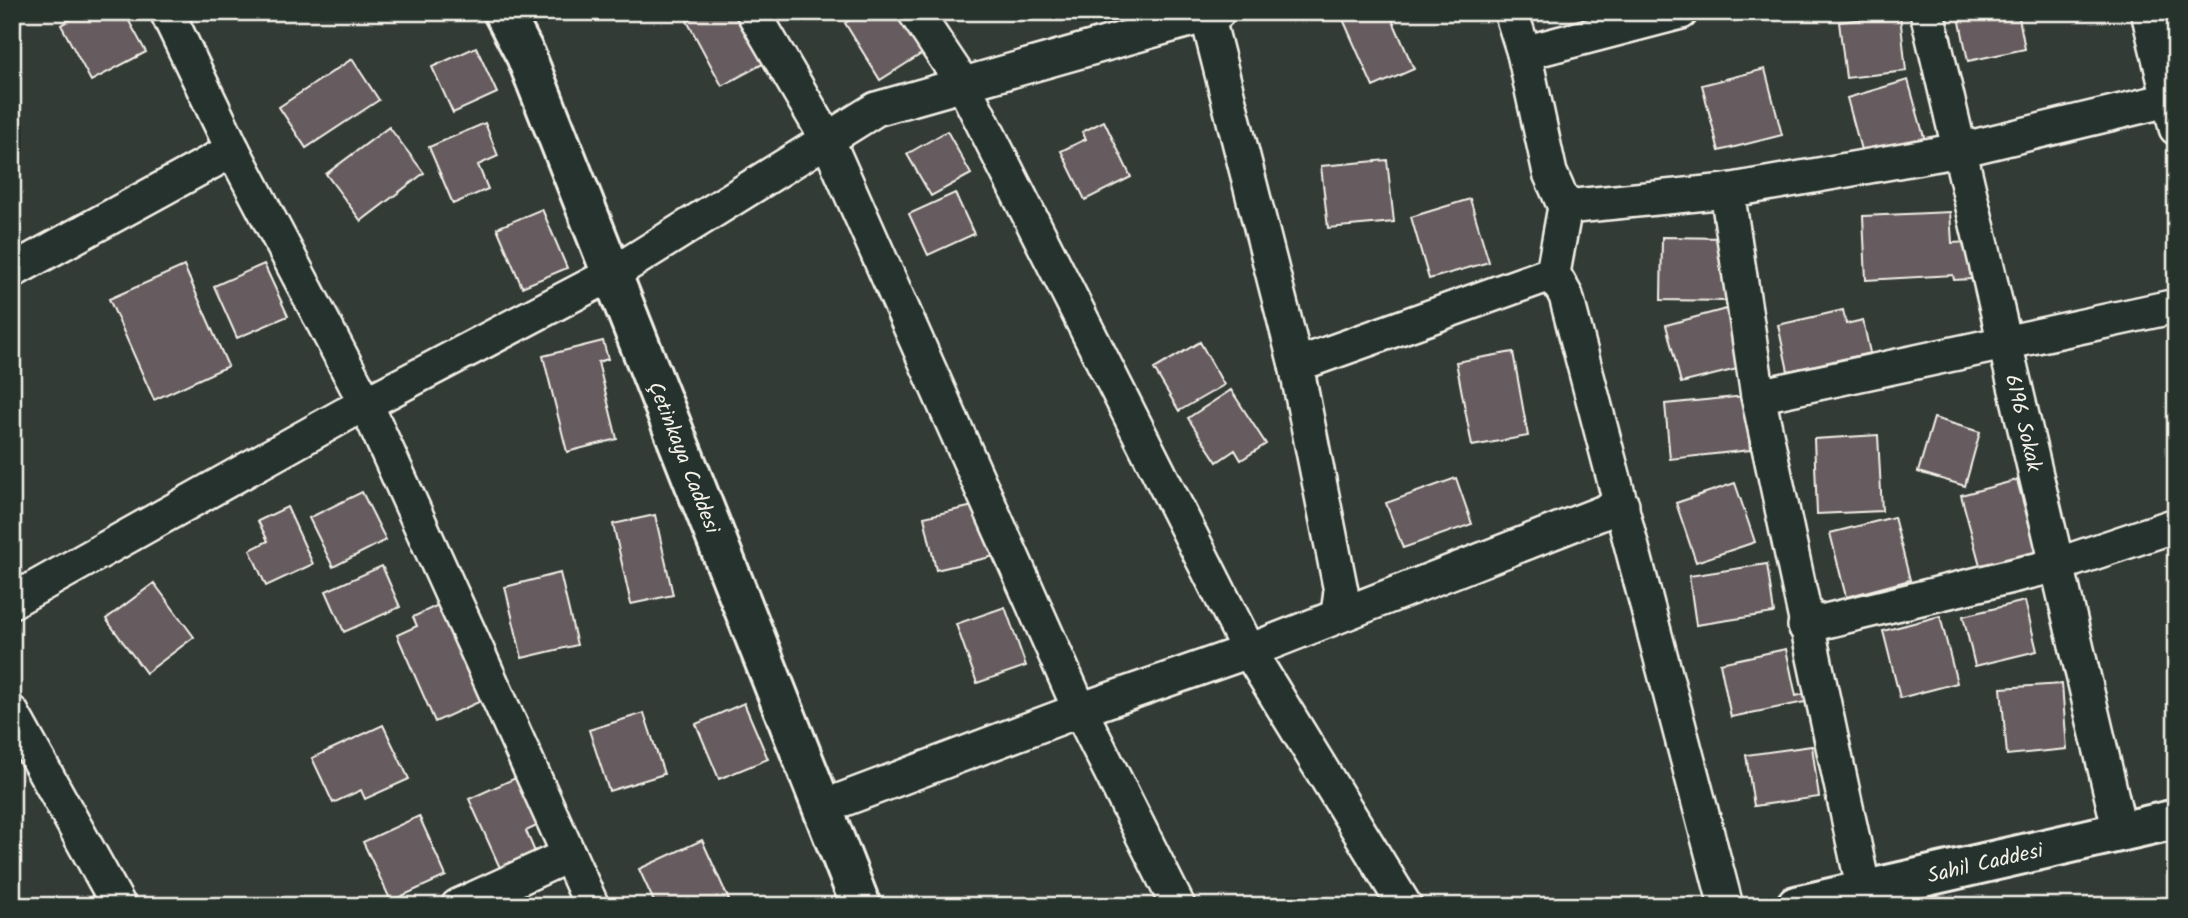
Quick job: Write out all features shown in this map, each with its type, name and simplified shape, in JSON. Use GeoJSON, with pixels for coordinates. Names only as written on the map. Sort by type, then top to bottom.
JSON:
{"type":"FeatureCollection","features":[{"type":"Feature","properties":{"kind":"street"},"geometry":{"type":"LineString","coordinates":[[167,12],[233,150],[366,404],[592,906]]}},
{"type":"Feature","properties":{"kind":"street","name":"Çetinkaya Caddesi"},"geometry":{"type":"LineString","coordinates":[[503,12],[526,56],[861,906]]}},
{"type":"Feature","properties":{"kind":"street"},"geometry":{"type":"LineString","coordinates":[[753,12],[827,139],[1080,710],[1178,906]]}},
{"type":"Feature","properties":{"kind":"street"},"geometry":{"type":"LineString","coordinates":[[915,12],[963,85],[1250,651],[1405,906]]}},
{"type":"Feature","properties":{"kind":"street"},"geometry":{"type":"LineString","coordinates":[[1511,12],[1524,53],[1550,173],[1565,207],[1553,273],[1566,296],[1726,906]]}},
{"type":"Feature","properties":{"kind":"street"},"geometry":{"type":"LineString","coordinates":[[1524,53],[1681,12]]}},
{"type":"Feature","properties":{"kind":"street","name":"6196 Sokak"},"geometry":{"type":"LineString","coordinates":[[1927,12],[2120,832]]}},
{"type":"Feature","properties":{"kind":"street"},"geometry":{"type":"LineString","coordinates":[[1565,207],[1727,191],[1960,150],[2174,108],[2148,12]]}},
{"type":"Feature","properties":{"kind":"street"},"geometry":{"type":"LineString","coordinates":[[12,601],[366,404],[612,274],[876,109],[1212,14],[1296,365],[1341,591],[1338,614]]}},
{"type":"Feature","properties":{"kind":"street"},"geometry":{"type":"LineString","coordinates":[[12,271],[233,150]]}},
{"type":"Feature","properties":{"kind":"street"},"geometry":{"type":"LineString","coordinates":[[1727,191],[1758,396],[1805,626],[1864,891]]}},
{"type":"Feature","properties":{"kind":"street"},"geometry":{"type":"LineString","coordinates":[[1296,365],[1553,273]]}},
{"type":"Feature","properties":{"kind":"street"},"geometry":{"type":"LineString","coordinates":[[1758,396],[2176,306]]}},
{"type":"Feature","properties":{"kind":"street"},"geometry":{"type":"LineString","coordinates":[[823,807],[1080,710],[1250,651],[1338,614],[1622,505]]}},
{"type":"Feature","properties":{"kind":"street"},"geometry":{"type":"LineString","coordinates":[[1805,626],[2057,565],[2176,525]]}},
{"type":"Feature","properties":{"kind":"street"},"geometry":{"type":"LineString","coordinates":[[12,713],[119,906]]}},
{"type":"Feature","properties":{"kind":"street","name":"Sahil Caddesi"},"geometry":{"type":"LineString","coordinates":[[1796,906],[2176,819]]}},
{"type":"Feature","properties":{"kind":"street"},"geometry":{"type":"LineString","coordinates":[[458,906],[569,855]]}},
{"type":"Feature","properties":{"kind":"building"},"geometry":{"type":"Polygon","coordinates":[[[84,12],[124,12],[146,52],[91,81],[61,25],[84,12]]]}},
{"type":"Feature","properties":{"kind":"building"},"geometry":{"type":"Polygon","coordinates":[[[704,12],[744,12],[770,60],[722,86],[687,21],[704,12]]]}},
{"type":"Feature","properties":{"kind":"building"},"geometry":{"type":"Polygon","coordinates":[[[862,12],[898,12],[923,53],[880,80],[845,23],[862,12]]]}},
{"type":"Feature","properties":{"kind":"building"},"geometry":{"type":"Polygon","coordinates":[[[1353,12],[1389,12],[1414,69],[1373,87],[1342,17],[1353,12]]]}},
{"type":"Feature","properties":{"kind":"building"},"geometry":{"type":"Polygon","coordinates":[[[1958,12],[2018,12],[2025,49],[1968,61],[1958,12]]]}},
{"type":"Feature","properties":{"kind":"building"},"geometry":{"type":"Polygon","coordinates":[[[1900,15],[1906,71],[1846,78],[1839,22],[1900,15]]]}},
{"type":"Feature","properties":{"kind":"building"},"geometry":{"type":"Polygon","coordinates":[[[476,47],[497,93],[453,113],[432,67],[476,47]]]}},
{"type":"Feature","properties":{"kind":"building"},"geometry":{"type":"Polygon","coordinates":[[[352,59],[379,100],[306,148],[279,107],[352,59]]]}},
{"type":"Feature","properties":{"kind":"building"},"geometry":{"type":"Polygon","coordinates":[[[1765,69],[1782,135],[1719,151],[1702,85],[1765,69]]]}},
{"type":"Feature","properties":{"kind":"building"},"geometry":{"type":"Polygon","coordinates":[[[1908,80],[1926,144],[1864,161],[1847,98],[1908,80]]]}},
{"type":"Feature","properties":{"kind":"building"},"geometry":{"type":"Polygon","coordinates":[[[1104,121],[1131,177],[1085,200],[1061,151],[1086,139],[1082,132],[1104,121]]]}},
{"type":"Feature","properties":{"kind":"building"},"geometry":{"type":"Polygon","coordinates":[[[485,123],[498,156],[478,165],[488,189],[453,204],[429,147],[485,123]]]}},
{"type":"Feature","properties":{"kind":"building"},"geometry":{"type":"Polygon","coordinates":[[[389,127],[424,173],[361,221],[326,174],[389,127]]]}},
{"type":"Feature","properties":{"kind":"building"},"geometry":{"type":"Polygon","coordinates":[[[947,131],[971,174],[931,196],[907,154],[947,131]]]}},
{"type":"Feature","properties":{"kind":"building"},"geometry":{"type":"Polygon","coordinates":[[[1387,160],[1394,222],[1328,228],[1321,166],[1387,160]]]}},
{"type":"Feature","properties":{"kind":"building"},"geometry":{"type":"Polygon","coordinates":[[[955,193],[974,234],[928,255],[909,214],[955,193]]]}},
{"type":"Feature","properties":{"kind":"building"},"geometry":{"type":"Polygon","coordinates":[[[1470,199],[1489,262],[1429,279],[1411,217],[1470,199]]]}},
{"type":"Feature","properties":{"kind":"building"},"geometry":{"type":"Polygon","coordinates":[[[542,209],[567,268],[522,287],[497,228],[542,209]]]}},
{"type":"Feature","properties":{"kind":"building"},"geometry":{"type":"Polygon","coordinates":[[[1950,212],[1952,243],[1969,242],[1971,279],[1954,280],[1953,275],[1866,280],[1863,216],[1950,212]]]}},
{"type":"Feature","properties":{"kind":"building"},"geometry":{"type":"Polygon","coordinates":[[[1662,237],[1727,238],[1727,301],[1661,300],[1662,237]]]}},
{"type":"Feature","properties":{"kind":"building"},"geometry":{"type":"Polygon","coordinates":[[[264,264],[288,316],[237,338],[214,286],[264,264]]]}},
{"type":"Feature","properties":{"kind":"building"},"geometry":{"type":"Polygon","coordinates":[[[184,266],[228,366],[154,400],[109,299],[184,266]]]}},
{"type":"Feature","properties":{"kind":"building"},"geometry":{"type":"Polygon","coordinates":[[[1726,309],[1741,368],[1681,383],[1666,325],[1726,309]]]}},
{"type":"Feature","properties":{"kind":"building"},"geometry":{"type":"Polygon","coordinates":[[[1843,310],[1846,324],[1863,320],[1870,353],[1788,371],[1778,325],[1843,310]]]}},
{"type":"Feature","properties":{"kind":"building"},"geometry":{"type":"Polygon","coordinates":[[[603,341],[608,359],[598,362],[617,439],[567,452],[543,356],[603,341]]]}},
{"type":"Feature","properties":{"kind":"building"},"geometry":{"type":"Polygon","coordinates":[[[1200,342],[1224,385],[1179,411],[1154,369],[1200,342]]]}},
{"type":"Feature","properties":{"kind":"building"},"geometry":{"type":"Polygon","coordinates":[[[1513,352],[1528,436],[1472,446],[1456,362],[1513,352]]]}},
{"type":"Feature","properties":{"kind":"building"},"geometry":{"type":"Polygon","coordinates":[[[1231,390],[1266,444],[1241,460],[1235,450],[1217,462],[1188,418],[1231,390]]]}},
{"type":"Feature","properties":{"kind":"building"},"geometry":{"type":"Polygon","coordinates":[[[1745,396],[1750,450],[1670,459],[1665,404],[1745,396]]]}},
{"type":"Feature","properties":{"kind":"building"},"geometry":{"type":"Polygon","coordinates":[[[1934,418],[1980,432],[1965,486],[1918,472],[1934,418]]]}},
{"type":"Feature","properties":{"kind":"building"},"geometry":{"type":"Polygon","coordinates":[[[1878,435],[1882,511],[1817,514],[1814,439],[1878,435]]]}},
{"type":"Feature","properties":{"kind":"building"},"geometry":{"type":"Polygon","coordinates":[[[1456,478],[1472,524],[1403,548],[1386,503],[1456,478]]]}},
{"type":"Feature","properties":{"kind":"building"},"geometry":{"type":"Polygon","coordinates":[[[2017,480],[2037,553],[1981,569],[1961,495],[2017,480]]]}},
{"type":"Feature","properties":{"kind":"building"},"geometry":{"type":"Polygon","coordinates":[[[1735,483],[1755,542],[1696,562],[1676,503],[1735,483]]]}},
{"type":"Feature","properties":{"kind":"building"},"geometry":{"type":"Polygon","coordinates":[[[362,492],[386,540],[333,567],[309,518],[362,492]]]}},
{"type":"Feature","properties":{"kind":"building"},"geometry":{"type":"Polygon","coordinates":[[[987,503],[999,555],[936,570],[924,517],[987,503]]]}},
{"type":"Feature","properties":{"kind":"building"},"geometry":{"type":"Polygon","coordinates":[[[287,507],[313,564],[266,586],[250,550],[268,541],[258,521],[287,507]]]}},
{"type":"Feature","properties":{"kind":"building"},"geometry":{"type":"Polygon","coordinates":[[[655,515],[673,595],[631,604],[613,524],[655,515]]]}},
{"type":"Feature","properties":{"kind":"building"},"geometry":{"type":"Polygon","coordinates":[[[1894,517],[1910,580],[1846,597],[1830,533],[1894,517]]]}},
{"type":"Feature","properties":{"kind":"building"},"geometry":{"type":"Polygon","coordinates":[[[1767,564],[1774,613],[1696,625],[1689,576],[1767,564]]]}},
{"type":"Feature","properties":{"kind":"building"},"geometry":{"type":"Polygon","coordinates":[[[382,566],[400,607],[344,632],[326,591],[382,566]]]}},
{"type":"Feature","properties":{"kind":"building"},"geometry":{"type":"Polygon","coordinates":[[[560,573],[577,645],[522,658],[505,587],[560,573]]]}},
{"type":"Feature","properties":{"kind":"building"},"geometry":{"type":"Polygon","coordinates":[[[154,583],[194,637],[146,673],[106,619],[154,583]]]}},
{"type":"Feature","properties":{"kind":"building"},"geometry":{"type":"Polygon","coordinates":[[[2025,601],[2037,651],[1975,666],[1963,616],[2025,601]]]}},
{"type":"Feature","properties":{"kind":"building"},"geometry":{"type":"Polygon","coordinates":[[[440,604],[483,700],[435,722],[397,635],[417,626],[413,617],[440,604]]]}},
{"type":"Feature","properties":{"kind":"building"},"geometry":{"type":"Polygon","coordinates":[[[1005,607],[1026,666],[977,683],[956,624],[1005,607]]]}},
{"type":"Feature","properties":{"kind":"building"},"geometry":{"type":"Polygon","coordinates":[[[1940,616],[1957,683],[1900,698],[1883,631],[1940,616]]]}},
{"type":"Feature","properties":{"kind":"building"},"geometry":{"type":"Polygon","coordinates":[[[1786,649],[1796,696],[1808,693],[1810,701],[1731,717],[1720,663],[1786,649]]]}},
{"type":"Feature","properties":{"kind":"building"},"geometry":{"type":"Polygon","coordinates":[[[2062,684],[2067,749],[2007,755],[2001,688],[2062,684]]]}},
{"type":"Feature","properties":{"kind":"building"},"geometry":{"type":"Polygon","coordinates":[[[744,703],[768,759],[719,779],[696,724],[744,703]]]}},
{"type":"Feature","properties":{"kind":"building"},"geometry":{"type":"Polygon","coordinates":[[[644,713],[664,774],[609,791],[589,730],[644,713]]]}},
{"type":"Feature","properties":{"kind":"building"},"geometry":{"type":"Polygon","coordinates":[[[383,725],[409,779],[365,799],[361,790],[333,803],[312,758],[383,725]]]}},
{"type":"Feature","properties":{"kind":"building"},"geometry":{"type":"Polygon","coordinates":[[[1812,746],[1819,797],[1754,806],[1746,755],[1812,746]]]}},
{"type":"Feature","properties":{"kind":"building"},"geometry":{"type":"Polygon","coordinates":[[[520,776],[541,824],[526,831],[535,852],[500,868],[469,799],[520,776]]]}},
{"type":"Feature","properties":{"kind":"building"},"geometry":{"type":"Polygon","coordinates":[[[419,816],[446,876],[391,901],[363,842],[419,816]]]}},
{"type":"Feature","properties":{"kind":"building"},"geometry":{"type":"Polygon","coordinates":[[[702,840],[729,900],[717,906],[656,906],[639,869],[702,840]]]}}]}
